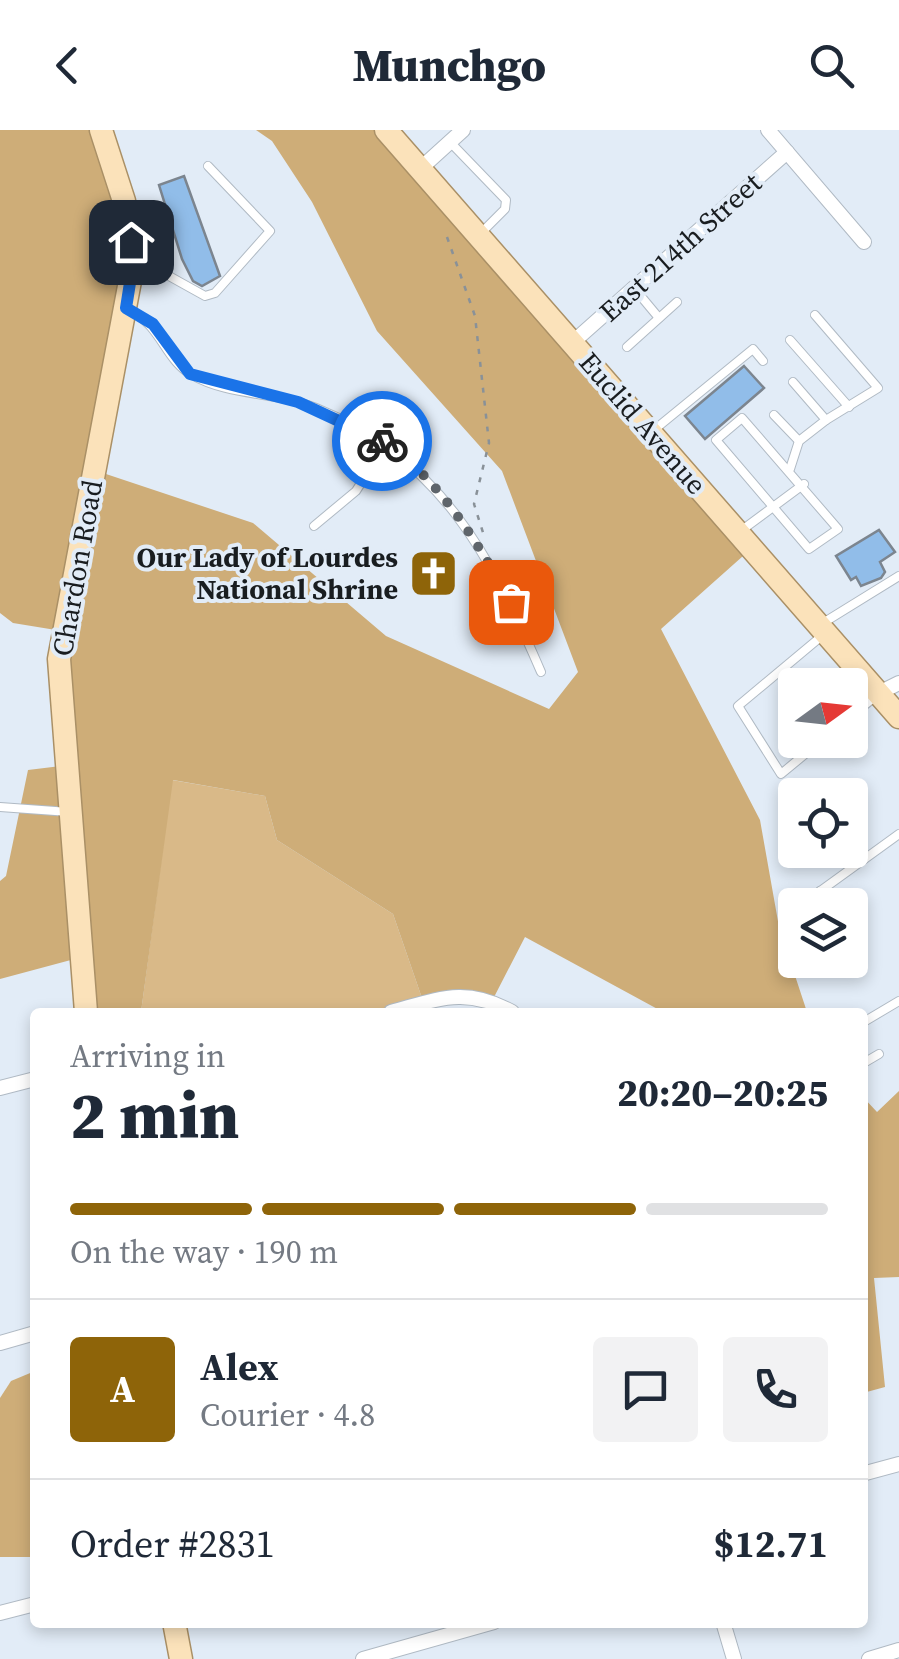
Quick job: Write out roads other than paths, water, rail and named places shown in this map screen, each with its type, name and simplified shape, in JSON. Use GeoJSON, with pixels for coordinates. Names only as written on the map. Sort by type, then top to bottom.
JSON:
{"type":"FeatureCollection","features":[{"type":"Feature","properties":{"kind":"main road","name":"Chardon Road"},"geometry":{"type":"LineString","coordinates":[[86,1008],[74,812],[59,658],[133,264],[124,201],[101,130]]}},
{"type":"Feature","properties":{"kind":"main road","name":"Euclid Avenue"},"geometry":{"type":"LineString","coordinates":[[386,130],[823,629],[889,688],[899,717]]}},
{"type":"Feature","properties":{"kind":"main road"},"geometry":{"type":"LineString","coordinates":[[175,1628],[180,1659]]}},
{"type":"Feature","properties":{"kind":"street"},"geometry":{"type":"LineString","coordinates":[[420,169],[463,130]]}},
{"type":"Feature","properties":{"kind":"street"},"geometry":{"type":"LineString","coordinates":[[768,130],[864,242]]}},
{"type":"Feature","properties":{"kind":"street","name":"East 214th Street"},"geometry":{"type":"LineString","coordinates":[[572,343],[787,152]]}},
{"type":"Feature","properties":{"kind":"street"},"geometry":{"type":"LineString","coordinates":[[406,1008],[456,995],[492,1001],[505,1008]]}},
{"type":"Feature","properties":{"kind":"street"},"geometry":{"type":"LineString","coordinates":[[0,1088],[30,1079]]}},
{"type":"Feature","properties":{"kind":"street"},"geometry":{"type":"LineString","coordinates":[[0,1343],[30,1334]]}},
{"type":"Feature","properties":{"kind":"street"},"geometry":{"type":"LineString","coordinates":[[868,1472],[899,1464]]}},
{"type":"Feature","properties":{"kind":"street"},"geometry":{"type":"LineString","coordinates":[[0,1613],[30,1605]]}},
{"type":"Feature","properties":{"kind":"street"},"geometry":{"type":"LineString","coordinates":[[363,1659],[473,1628]]}},
{"type":"Feature","properties":{"kind":"street"},"geometry":{"type":"LineString","coordinates":[[725,1628],[734,1659]]}},
{"type":"Feature","properties":{"kind":"street"},"geometry":{"type":"LineString","coordinates":[[869,1659],[899,1650]]}},
{"type":"Feature","properties":{"kind":"lane"},"geometry":{"type":"LineString","coordinates":[[450,142],[506,200],[506,208],[478,235]]}},
{"type":"Feature","properties":{"kind":"lane"},"geometry":{"type":"LineString","coordinates":[[133,264],[160,271],[205,296],[215,292],[270,231],[208,166]]}},
{"type":"Feature","properties":{"kind":"lane"},"geometry":{"type":"LineString","coordinates":[[634,288],[659,318]]}},
{"type":"Feature","properties":{"kind":"lane"},"geometry":{"type":"LineString","coordinates":[[627,347],[676,302]]}},
{"type":"Feature","properties":{"kind":"lane"},"geometry":{"type":"LineString","coordinates":[[126,308],[153,324],[190,374],[298,402],[386,443],[419,470],[484,554],[541,672]]}},
{"type":"Feature","properties":{"kind":"lane"},"geometry":{"type":"LineString","coordinates":[[790,468],[799,441],[878,388],[815,315]]}},
{"type":"Feature","properties":{"kind":"lane"},"geometry":{"type":"LineString","coordinates":[[790,340],[849,407]]}},
{"type":"Feature","properties":{"kind":"lane"},"geometry":{"type":"LineString","coordinates":[[651,433],[753,349],[763,361]]}},
{"type":"Feature","properties":{"kind":"lane"},"geometry":{"type":"LineString","coordinates":[[793,382],[826,420]]}},
{"type":"Feature","properties":{"kind":"lane"},"geometry":{"type":"LineString","coordinates":[[774,415],[799,441]]}},
{"type":"Feature","properties":{"kind":"lane"},"geometry":{"type":"LineString","coordinates":[[742,418],[804,484],[838,529],[809,549],[716,440],[742,418]]}},
{"type":"Feature","properties":{"kind":"lane"},"geometry":{"type":"LineString","coordinates":[[314,526],[356,491],[386,443]]}},
{"type":"Feature","properties":{"kind":"lane"},"geometry":{"type":"LineString","coordinates":[[738,532],[804,484]]}},
{"type":"Feature","properties":{"kind":"lane"},"geometry":{"type":"LineString","coordinates":[[780,668],[823,629],[899,576]]}},
{"type":"Feature","properties":{"kind":"lane"},"geometry":{"type":"LineString","coordinates":[[778,670],[738,706],[781,774],[800,758]]}},
{"type":"Feature","properties":{"kind":"lane"},"geometry":{"type":"LineString","coordinates":[[868,704],[889,688]]}},
{"type":"Feature","properties":{"kind":"lane"},"geometry":{"type":"LineString","coordinates":[[0,807],[74,812]]}},
{"type":"Feature","properties":{"kind":"lane"},"geometry":{"type":"LineString","coordinates":[[824,888],[899,834]]}},
{"type":"Feature","properties":{"kind":"lane"},"geometry":{"type":"LineString","coordinates":[[868,1019],[899,1001]]}},
{"type":"Feature","properties":{"kind":"lane"},"geometry":{"type":"LineString","coordinates":[[868,1060],[879,1054]]}},
{"type":"Feature","properties":{"kind":"place","name":"Our Lady of Lourdes National Shrine"},"geometry":{"type":"Point","coordinates":[433,573]}}]}
